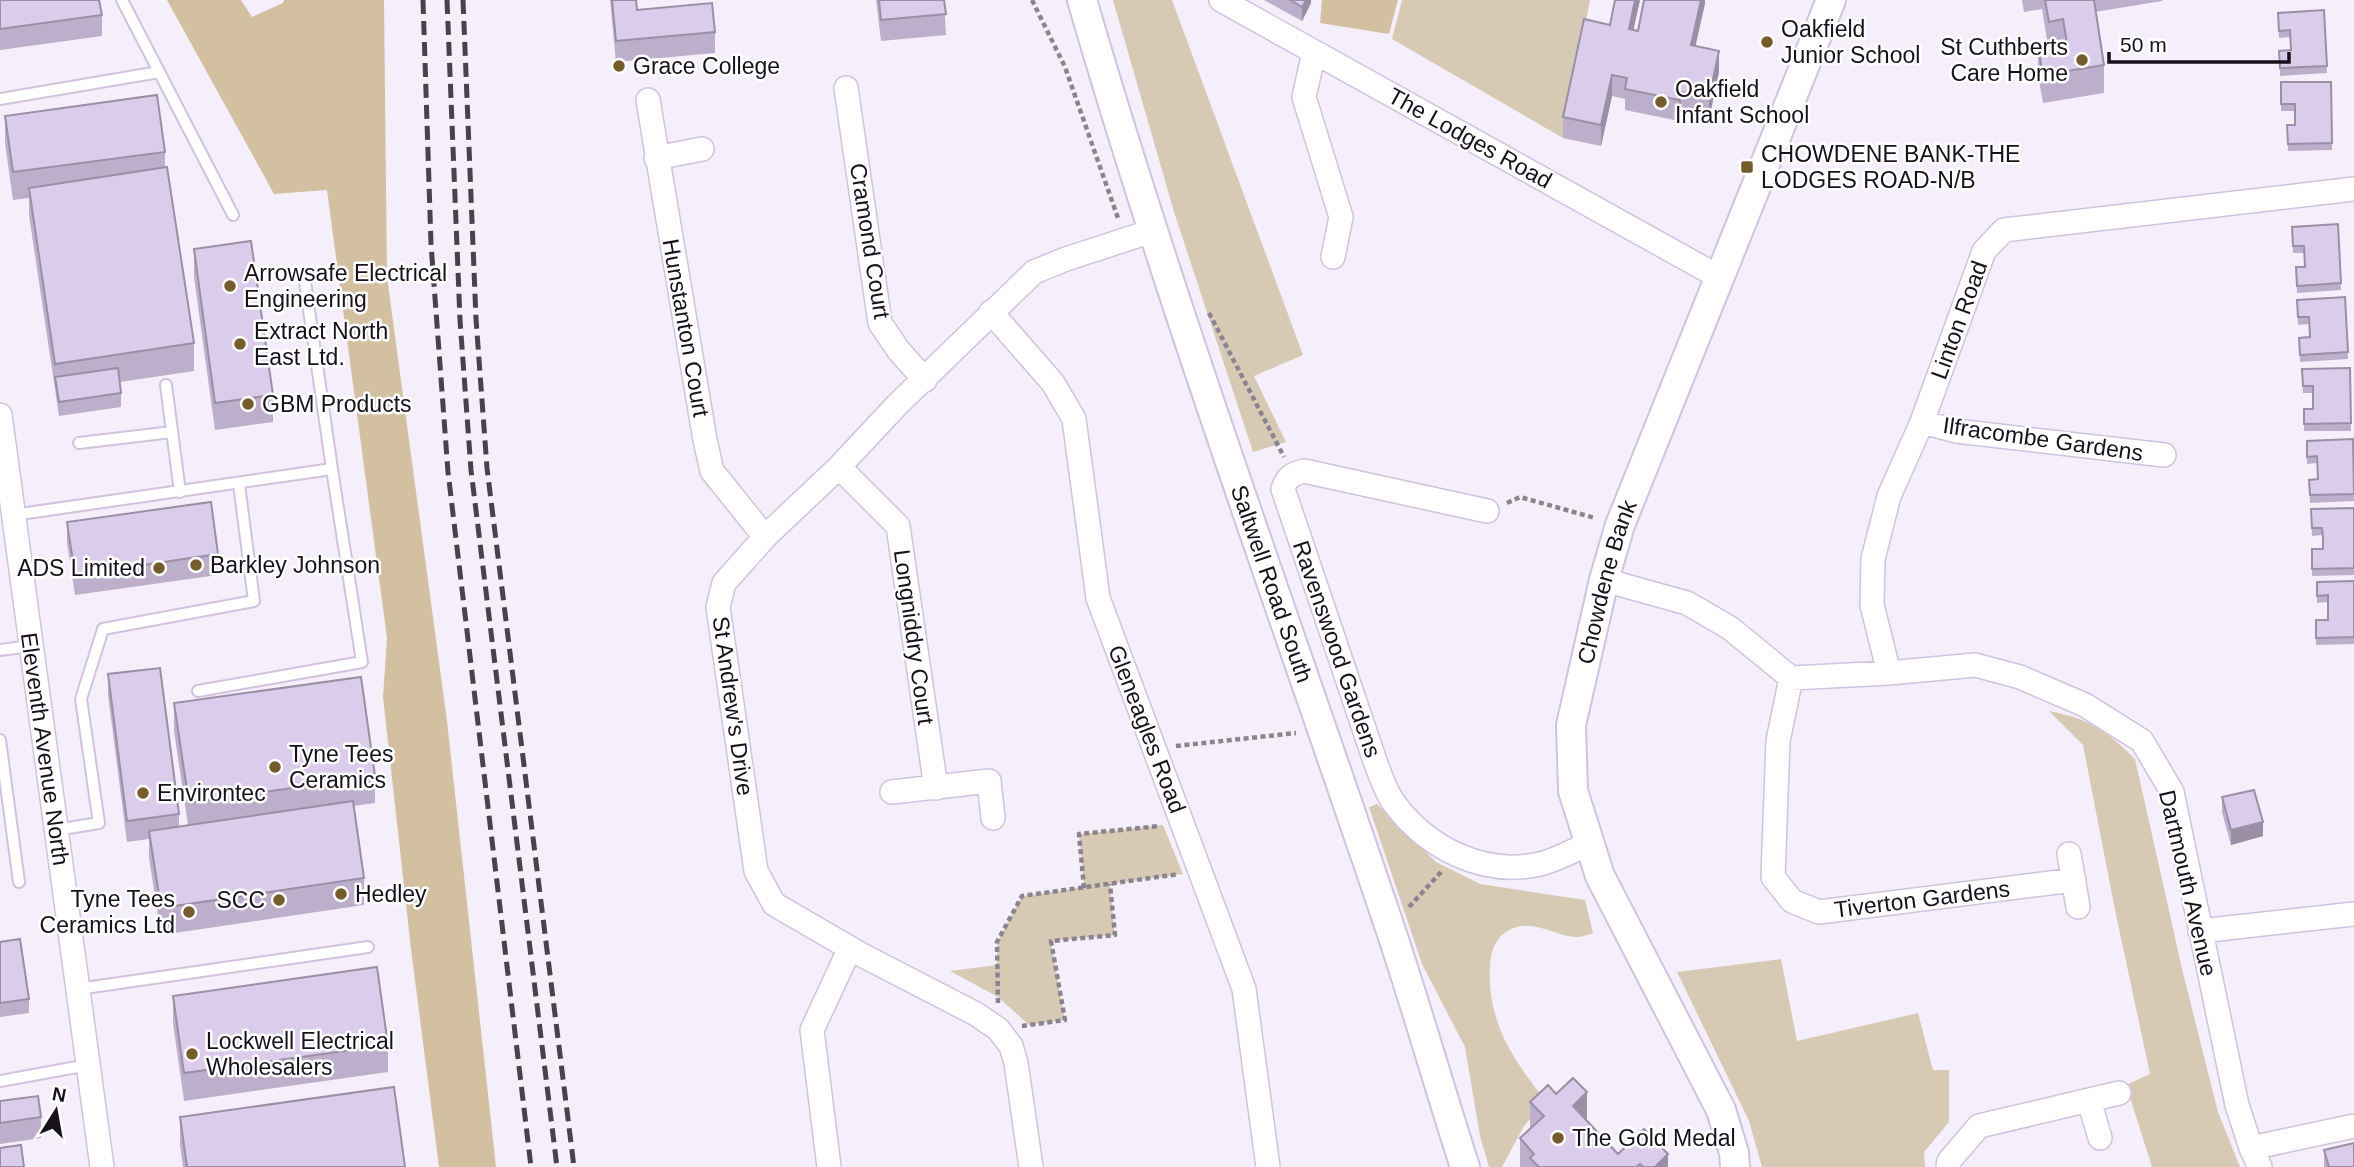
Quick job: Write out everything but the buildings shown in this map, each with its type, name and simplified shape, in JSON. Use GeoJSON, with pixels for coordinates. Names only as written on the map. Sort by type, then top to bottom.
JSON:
{"type":"FeatureCollection","features":[{"type":"Feature","properties":{"kind":"street","name":"Saltwell Road South"},"geometry":{"type":"LineString","coordinates":[[1082,0],[1152,232],[1390,928],[1465,1167]]}},
{"type":"Feature","properties":{"kind":"street","name":"The Lodges Road"},"geometry":{"type":"LineString","coordinates":[[1221,0],[1720,277]]}},
{"type":"Feature","properties":{"kind":"street","name":"Chowdene Bank"},"geometry":{"type":"LineString","coordinates":[[1735,1167],[1734,1153],[1721,1110],[1600,876],[1573,791],[1571,724],[1604,580],[1620,525],[1831,0]]}},
{"type":"Feature","properties":{"kind":"street"},"geometry":{"type":"LineString","coordinates":[[1314,52],[1304,97],[1341,217],[1333,257]]}},
{"type":"Feature","properties":{"kind":"street","name":"Cramond Court"},"geometry":{"type":"LineString","coordinates":[[846,88],[880,323],[899,351],[925,380]]}},
{"type":"Feature","properties":{"kind":"street","name":"Hunstanton Court"},"geometry":{"type":"LineString","coordinates":[[648,100],[712,471],[765,537]]}},
{"type":"Feature","properties":{"kind":"street"},"geometry":{"type":"LineString","coordinates":[[656,158],[702,149]]}},
{"type":"Feature","properties":{"kind":"street","name":"Linton Road"},"geometry":{"type":"LineString","coordinates":[[1889,673],[1872,604],[1873,559],[1889,496],[1922,422],[1984,251],[2004,230],[2354,189]]}},
{"type":"Feature","properties":{"kind":"street","name":"St Andrew's Drive"},"geometry":{"type":"LineString","coordinates":[[1031,1167],[1016,1063],[1011,1046],[998,1029],[976,1014],[850,948],[774,904],[757,871],[718,607],[724,583],[765,537],[1034,272],[1152,232]]}},
{"type":"Feature","properties":{"kind":"street","name":"Gleneagles Road"},"geometry":{"type":"LineString","coordinates":[[991,312],[1054,383],[1074,419],[1098,598],[1244,989],[1268,1167]]}},
{"type":"Feature","properties":{"kind":"street","name":"Eleventh Avenue North"},"geometry":{"type":"LineString","coordinates":[[0,415],[102,1167]]}},
{"type":"Feature","properties":{"kind":"street","name":"Ilfracombe Gardens"},"geometry":{"type":"LineString","coordinates":[[1922,422],[1956,430],[2164,455]]}},
{"type":"Feature","properties":{"kind":"street","name":"Longniddry Court"},"geometry":{"type":"LineString","coordinates":[[839,467],[898,526],[936,788]]}},
{"type":"Feature","properties":{"kind":"street"},"geometry":{"type":"LineString","coordinates":[[1292,474],[1304,471],[1487,511]]}},
{"type":"Feature","properties":{"kind":"street","name":"Ravenswood Gardens"},"geometry":{"type":"LineString","coordinates":[[1292,474],[1283,489],[1376,764],[1393,802],[1430,840],[1456,856],[1487,865],[1513,868],[1541,864],[1590,843]]}},
{"type":"Feature","properties":{"kind":"street"},"geometry":{"type":"LineString","coordinates":[[1604,580],[1687,603],[1730,628],[1791,678]]}},
{"type":"Feature","properties":{"kind":"street","name":"Dartmouth Avenue"},"geometry":{"type":"LineString","coordinates":[[1791,678],[1975,665],[2020,677],[2085,705],[2141,741],[2172,792],[2237,1105],[2255,1158],[2354,1126]]}},
{"type":"Feature","properties":{"kind":"street","name":"Tiverton Gardens"},"geometry":{"type":"LineString","coordinates":[[1791,678],[1778,741],[1773,877],[1792,901],[1819,912],[2074,880]]}},
{"type":"Feature","properties":{"kind":"street"},"geometry":{"type":"LineString","coordinates":[[892,792],[989,781],[993,818]]}},
{"type":"Feature","properties":{"kind":"street"},"geometry":{"type":"LineString","coordinates":[[2069,854],[2078,907]]}},
{"type":"Feature","properties":{"kind":"street"},"geometry":{"type":"LineString","coordinates":[[2200,931],[2354,914]]}},
{"type":"Feature","properties":{"kind":"street"},"geometry":{"type":"LineString","coordinates":[[829,1167],[812,1030],[850,948]]}},
{"type":"Feature","properties":{"kind":"street"},"geometry":{"type":"LineString","coordinates":[[1948,1167],[1949,1161],[1979,1126],[2119,1093]]}},
{"type":"Feature","properties":{"kind":"street"},"geometry":{"type":"LineString","coordinates":[[2089,1100],[2099,1138]]}},
{"type":"Feature","properties":{"kind":"lane"},"geometry":{"type":"LineString","coordinates":[[121,0],[233,215]]}},
{"type":"Feature","properties":{"kind":"lane"},"geometry":{"type":"LineString","coordinates":[[0,99],[159,72]]}},
{"type":"Feature","properties":{"kind":"lane"},"geometry":{"type":"LineString","coordinates":[[198,691],[362,662],[305,282]]}},
{"type":"Feature","properties":{"kind":"lane"},"geometry":{"type":"LineString","coordinates":[[166,385],[180,492]]}},
{"type":"Feature","properties":{"kind":"lane"},"geometry":{"type":"LineString","coordinates":[[79,443],[172,432]]}},
{"type":"Feature","properties":{"kind":"lane"},"geometry":{"type":"LineString","coordinates":[[13,515],[332,469]]}},
{"type":"Feature","properties":{"kind":"lane"},"geometry":{"type":"LineString","coordinates":[[56,830],[99,823],[81,699],[103,629],[254,601],[239,484]]}},
{"type":"Feature","properties":{"kind":"lane"},"geometry":{"type":"LineString","coordinates":[[0,650],[31,646]]}},
{"type":"Feature","properties":{"kind":"lane"},"geometry":{"type":"LineString","coordinates":[[0,740],[19,882]]}},
{"type":"Feature","properties":{"kind":"lane"},"geometry":{"type":"LineString","coordinates":[[78,989],[368,947]]}},
{"type":"Feature","properties":{"kind":"lane"},"geometry":{"type":"LineString","coordinates":[[0,1081],[88,1065]]}},
{"type":"Feature","properties":{"kind":"path"},"geometry":{"type":"LineString","coordinates":[[1032,0],[1065,67],[1125,240]]}},
{"type":"Feature","properties":{"kind":"path"},"geometry":{"type":"LineString","coordinates":[[1209,312],[1292,474]]}},
{"type":"Feature","properties":{"kind":"path"},"geometry":{"type":"LineString","coordinates":[[1487,511],[1520,497],[1620,525]]}},
{"type":"Feature","properties":{"kind":"path"},"geometry":{"type":"LineString","coordinates":[[1154,748],[1321,730]]}},
{"type":"Feature","properties":{"kind":"path"},"geometry":{"type":"LineString","coordinates":[[1084,888],[1079,834],[1182,823]]}},
{"type":"Feature","properties":{"kind":"path"},"geometry":{"type":"LineString","coordinates":[[1390,928],[1456,856]]}},
{"type":"Feature","properties":{"kind":"path"},"geometry":{"type":"LineString","coordinates":[[1110,884],[1115,935],[1051,941],[1065,1020],[998,1029],[997,942],[1021,896],[1200,871]]}},
{"type":"Feature","properties":{"kind":"shaded area"},"geometry":{"type":"Polygon","coordinates":[[[167,0],[241,0],[252,17],[283,3],[284,0],[384,0],[387,277],[447,721],[496,1167],[439,1167],[383,697],[387,638],[327,190],[274,194],[167,0]]]}},
{"type":"Feature","properties":{"kind":"shaded area"},"geometry":{"type":"Polygon","coordinates":[[[1113,0],[1172,0],[1303,355],[1254,376],[1286,442],[1253,452],[1174,212],[1113,0]]]}},
{"type":"Feature","properties":{"kind":"shaded area"},"geometry":{"type":"Polygon","coordinates":[[[1322,0],[1398,0],[1389,34],[1320,23],[1322,0]]]}},
{"type":"Feature","properties":{"kind":"shaded area"},"geometry":{"type":"Polygon","coordinates":[[[1402,0],[1590,0],[1563,138],[1392,39],[1402,0]]]}},
{"type":"Feature","properties":{"kind":"shaded area"},"geometry":{"type":"Polygon","coordinates":[[[2049,711],[2096,727],[2135,759],[2183,973],[2218,1112],[2240,1167],[2152,1167],[2126,1085],[2150,1074],[2083,745],[2049,711]]]}},
{"type":"Feature","properties":{"kind":"shaded area"},"geometry":{"type":"Polygon","coordinates":[[[1377,804],[1436,862],[1480,884],[1585,900],[1593,933],[1581,937],[1569,936],[1538,927],[1522,926],[1503,934],[1492,954],[1490,986],[1497,1022],[1522,1070],[1546,1101],[1524,1126],[1502,1167],[1489,1167],[1480,1136],[1465,1047],[1422,964],[1369,807],[1377,804]]]}},
{"type":"Feature","properties":{"kind":"shaded area"},"geometry":{"type":"Polygon","coordinates":[[[1163,825],[1183,874],[1110,884],[1115,935],[1051,941],[1065,1020],[1029,1025],[998,997],[950,971],[997,965],[997,942],[1022,896],[1084,887],[1079,834],[1163,825]]]}},
{"type":"Feature","properties":{"kind":"shaded area"},"geometry":{"type":"Polygon","coordinates":[[[1781,959],[1797,1041],[1918,1013],[1933,1070],[1949,1070],[1949,1122],[1924,1152],[1925,1167],[1762,1167],[1749,1121],[1677,972],[1781,959]]]}},
{"type":"Feature","properties":{"kind":"railway"},"geometry":{"type":"LineString","coordinates":[[423,0],[431,244],[448,472],[531,1167]]}},
{"type":"Feature","properties":{"kind":"railway"},"geometry":{"type":"LineString","coordinates":[[447,0],[460,320],[471,470],[557,1167]]}},
{"type":"Feature","properties":{"kind":"railway"},"geometry":{"type":"LineString","coordinates":[[463,0],[476,319],[487,468],[574,1167]]}},
{"type":"Feature","properties":{"kind":"place","name":"Oakfield Junior School"},"geometry":{"type":"Point","coordinates":[1767,42]}},
{"type":"Feature","properties":{"kind":"place","name":"St Cuthberts Care Home"},"geometry":{"type":"Point","coordinates":[2082,60]}},
{"type":"Feature","properties":{"kind":"place","name":"Grace College"},"geometry":{"type":"Point","coordinates":[619,66]}},
{"type":"Feature","properties":{"kind":"place","name":"Oakfield Infant School"},"geometry":{"type":"Point","coordinates":[1661,102]}},
{"type":"Feature","properties":{"kind":"place","name":"CHOWDENE BANK-THE LODGES ROAD-N/B"},"geometry":{"type":"Point","coordinates":[1747,167]}},
{"type":"Feature","properties":{"kind":"place","name":"Arrowsafe Electrical Engineering"},"geometry":{"type":"Point","coordinates":[230,286]}},
{"type":"Feature","properties":{"kind":"place","name":"Extract North East Ltd."},"geometry":{"type":"Point","coordinates":[240,344]}},
{"type":"Feature","properties":{"kind":"place","name":"GBM Products"},"geometry":{"type":"Point","coordinates":[248,404]}},
{"type":"Feature","properties":{"kind":"place","name":"Barkley Johnson"},"geometry":{"type":"Point","coordinates":[196,565]}},
{"type":"Feature","properties":{"kind":"place","name":"ADS Limited"},"geometry":{"type":"Point","coordinates":[159,568]}},
{"type":"Feature","properties":{"kind":"place","name":"Tyne Tees Ceramics"},"geometry":{"type":"Point","coordinates":[275,767]}},
{"type":"Feature","properties":{"kind":"place","name":"Environtec"},"geometry":{"type":"Point","coordinates":[143,793]}},
{"type":"Feature","properties":{"kind":"place","name":"Hedley"},"geometry":{"type":"Point","coordinates":[341,894]}},
{"type":"Feature","properties":{"kind":"place","name":"SCC"},"geometry":{"type":"Point","coordinates":[279,900]}},
{"type":"Feature","properties":{"kind":"place","name":"Tyne Tees Ceramics Ltd"},"geometry":{"type":"Point","coordinates":[189,912]}},
{"type":"Feature","properties":{"kind":"place","name":"Lockwell Electrical Wholesalers"},"geometry":{"type":"Point","coordinates":[192,1054]}},
{"type":"Feature","properties":{"kind":"place","name":"The Gold Medal"},"geometry":{"type":"Point","coordinates":[1558,1138]}}]}
